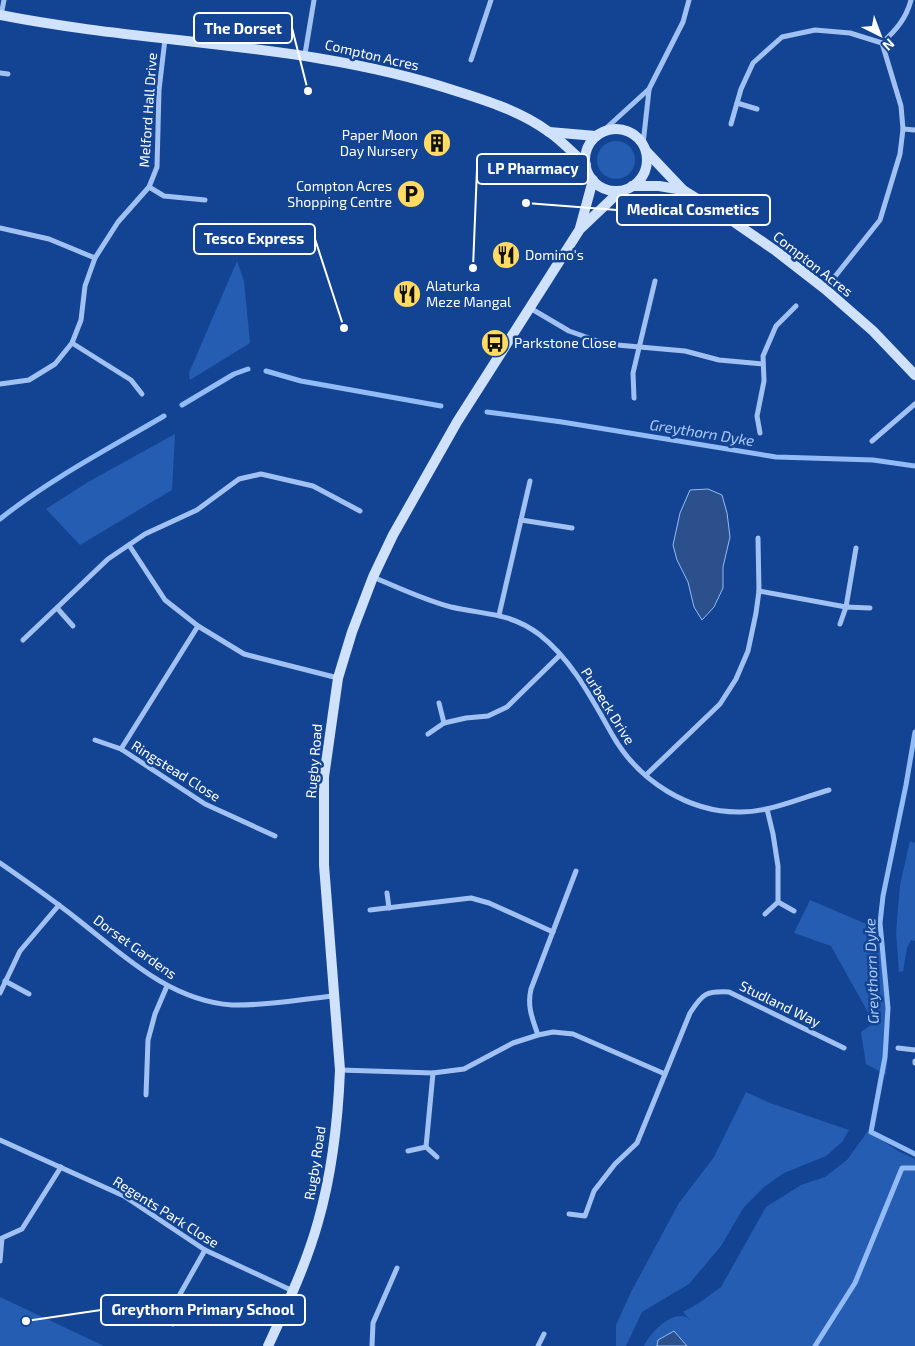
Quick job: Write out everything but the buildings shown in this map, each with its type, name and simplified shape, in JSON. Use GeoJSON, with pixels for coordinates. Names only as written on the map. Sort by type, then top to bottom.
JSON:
{"type":"FeatureCollection","features":[{"type":"Feature","properties":{"kind":"street"},"geometry":{"type":"LineString","coordinates":[[0,15],[4,0]]}},
{"type":"Feature","properties":{"kind":"street"},"geometry":{"type":"LineString","coordinates":[[305,54],[314,0]]}},
{"type":"Feature","properties":{"kind":"street"},"geometry":{"type":"LineString","coordinates":[[471,60],[491,0]]}},
{"type":"Feature","properties":{"kind":"street"},"geometry":{"type":"LineString","coordinates":[[649,89],[645,147],[648,158],[645,171],[642,177],[632,186],[620,190],[606,189],[593,180],[586,165],[587,149],[600,134],[649,89],[683,22],[690,0]]}},
{"type":"Feature","properties":{"kind":"street"},"geometry":{"type":"LineString","coordinates":[[882,43],[896,30],[908,14],[911,0]]}},
{"type":"Feature","properties":{"kind":"street","name":"Compton Acres"},"geometry":{"type":"LineString","coordinates":[[0,15],[65,26],[305,54],[375,68],[439,85],[494,103],[549,132],[586,165]]}},
{"type":"Feature","properties":{"kind":"street"},"geometry":{"type":"LineString","coordinates":[[731,124],[741,89],[753,63],[782,37],[815,30],[850,33],[882,43]]}},
{"type":"Feature","properties":{"kind":"street","name":"Melford Hall Drive"},"geometry":{"type":"LineString","coordinates":[[0,384],[29,380],[55,364],[72,343],[81,320],[85,286],[95,258],[118,222],[149,187],[157,166],[159,90],[165,38]]}},
{"type":"Feature","properties":{"kind":"street"},"geometry":{"type":"LineString","coordinates":[[825,289],[880,220],[900,154],[903,129],[901,106],[882,43]]}},
{"type":"Feature","properties":{"kind":"street"},"geometry":{"type":"LineString","coordinates":[[0,73],[8,74]]}},
{"type":"Feature","properties":{"kind":"street"},"geometry":{"type":"LineString","coordinates":[[737,103],[757,109]]}},
{"type":"Feature","properties":{"kind":"street"},"geometry":{"type":"LineString","coordinates":[[600,134],[611,129],[628,131],[634,134],[645,147]]}},
{"type":"Feature","properties":{"kind":"street"},"geometry":{"type":"LineString","coordinates":[[903,129],[915,130]]}},
{"type":"Feature","properties":{"kind":"street","name":"Compton Acres"},"geometry":{"type":"LineString","coordinates":[[549,132],[600,134]]}},
{"type":"Feature","properties":{"kind":"street","name":"Compton Acres"},"geometry":{"type":"LineString","coordinates":[[645,147],[683,190],[728,218],[825,289],[873,332],[915,375]]}},
{"type":"Feature","properties":{"kind":"street","name":"Rugby Road"},"geometry":{"type":"LineString","coordinates":[[580,229],[593,180]]}},
{"type":"Feature","properties":{"kind":"street","name":"Compton Acres"},"geometry":{"type":"LineString","coordinates":[[632,186],[658,186],[683,190]]}},
{"type":"Feature","properties":{"kind":"street"},"geometry":{"type":"LineString","coordinates":[[149,187],[164,196],[204,200]]}},
{"type":"Feature","properties":{"kind":"street","name":"Rugby Road"},"geometry":{"type":"LineString","coordinates":[[268,1346],[311,1246],[325,1195],[335,1130],[340,1070],[324,866],[324,777],[338,678],[352,632],[373,577],[393,535],[433,462],[580,229],[620,190]]}},
{"type":"Feature","properties":{"kind":"street"},"geometry":{"type":"LineString","coordinates":[[0,228],[49,239],[95,258]]}},
{"type":"Feature","properties":{"kind":"street"},"geometry":{"type":"LineString","coordinates":[[634,398],[633,373],[655,281]]}},
{"type":"Feature","properties":{"kind":"street"},"geometry":{"type":"LineString","coordinates":[[760,433],[757,416],[764,381],[763,356],[776,326],[796,306]]}},
{"type":"Feature","properties":{"kind":"street"},"geometry":{"type":"LineString","coordinates":[[530,308],[569,331],[606,344],[684,351],[719,360],[763,364]]}},
{"type":"Feature","properties":{"kind":"street"},"geometry":{"type":"LineString","coordinates":[[72,343],[132,380],[142,394]]}},
{"type":"Feature","properties":{"kind":"street"},"geometry":{"type":"LineString","coordinates":[[872,441],[915,404]]}},
{"type":"Feature","properties":{"kind":"street"},"geometry":{"type":"LineString","coordinates":[[23,640],[108,559],[145,534],[197,510],[239,478],[261,474],[313,486],[360,511]]}},
{"type":"Feature","properties":{"kind":"street"},"geometry":{"type":"LineString","coordinates":[[500,615],[530,480]]}},
{"type":"Feature","properties":{"kind":"street"},"geometry":{"type":"LineString","coordinates":[[521,520],[572,528]]}},
{"type":"Feature","properties":{"kind":"street"},"geometry":{"type":"LineString","coordinates":[[646,775],[720,704],[736,679],[748,651],[759,591],[758,538]]}},
{"type":"Feature","properties":{"kind":"street"},"geometry":{"type":"LineString","coordinates":[[129,545],[165,600],[198,626],[244,654],[338,678]]}},
{"type":"Feature","properties":{"kind":"street"},"geometry":{"type":"LineString","coordinates":[[840,624],[846,607],[856,548]]}},
{"type":"Feature","properties":{"kind":"street","name":"Purbeck Drive"},"geometry":{"type":"LineString","coordinates":[[373,577],[432,602],[500,615],[524,624],[541,636],[560,655],[582,682],[614,739],[628,758],[673,796],[716,811],[742,812],[767,809],[829,790]]}},
{"type":"Feature","properties":{"kind":"street"},"geometry":{"type":"LineString","coordinates":[[759,591],[846,607],[870,608]]}},
{"type":"Feature","properties":{"kind":"street"},"geometry":{"type":"LineString","coordinates":[[57,608],[74,626]]}},
{"type":"Feature","properties":{"kind":"street","name":"Ringstead Close"},"geometry":{"type":"LineString","coordinates":[[120,749],[198,626]]}},
{"type":"Feature","properties":{"kind":"street"},"geometry":{"type":"LineString","coordinates":[[428,734],[444,723],[488,716],[507,707],[560,655]]}},
{"type":"Feature","properties":{"kind":"street"},"geometry":{"type":"LineString","coordinates":[[439,703],[444,723]]}},
{"type":"Feature","properties":{"kind":"street","name":"Ringstead Close"},"geometry":{"type":"LineString","coordinates":[[95,740],[120,749],[205,804],[275,836]]}},
{"type":"Feature","properties":{"kind":"street"},"geometry":{"type":"LineString","coordinates":[[765,914],[778,902],[778,866],[774,834],[767,809]]}},
{"type":"Feature","properties":{"kind":"street","name":"Dorset Gardens"},"geometry":{"type":"LineString","coordinates":[[0,863],[59,905],[135,964],[167,986],[192,997],[231,1005],[261,1004],[334,996]]}},
{"type":"Feature","properties":{"kind":"street"},"geometry":{"type":"LineString","coordinates":[[538,1034],[529,1010],[529,999],[533,983],[576,871]]}},
{"type":"Feature","properties":{"kind":"street"},"geometry":{"type":"LineString","coordinates":[[387,893],[389,908]]}},
{"type":"Feature","properties":{"kind":"street"},"geometry":{"type":"LineString","coordinates":[[370,910],[471,898],[489,903],[553,932]]}},
{"type":"Feature","properties":{"kind":"street"},"geometry":{"type":"LineString","coordinates":[[778,902],[794,911]]}},
{"type":"Feature","properties":{"kind":"street"},"geometry":{"type":"LineString","coordinates":[[0,994],[20,951],[59,905]]}},
{"type":"Feature","properties":{"kind":"street"},"geometry":{"type":"LineString","coordinates":[[5,981],[29,994]]}},
{"type":"Feature","properties":{"kind":"street"},"geometry":{"type":"LineString","coordinates":[[146,1095],[148,1040],[155,1014],[167,986]]}},
{"type":"Feature","properties":{"kind":"street","name":"Studland Way"},"geometry":{"type":"LineString","coordinates":[[569,1214],[585,1216],[594,1191],[615,1164],[637,1143],[690,1013],[699,998],[713,991],[729,992],[844,1048]]}},
{"type":"Feature","properties":{"kind":"street"},"geometry":{"type":"LineString","coordinates":[[340,1070],[433,1073],[464,1069],[513,1043],[538,1034],[553,1032],[573,1034],[665,1074]]}},
{"type":"Feature","properties":{"kind":"street"},"geometry":{"type":"LineString","coordinates":[[898,1048],[915,1050]]}},
{"type":"Feature","properties":{"kind":"street"},"geometry":{"type":"LineString","coordinates":[[426,1146],[433,1073]]}},
{"type":"Feature","properties":{"kind":"street","name":"Regents Park Close"},"geometry":{"type":"LineString","coordinates":[[0,1140],[124,1196],[205,1250],[293,1291]]}},
{"type":"Feature","properties":{"kind":"street"},"geometry":{"type":"LineString","coordinates":[[408,1151],[426,1146]]}},
{"type":"Feature","properties":{"kind":"street"},"geometry":{"type":"LineString","coordinates":[[426,1146],[437,1157]]}},
{"type":"Feature","properties":{"kind":"street"},"geometry":{"type":"LineString","coordinates":[[0,1261],[2,1238],[22,1229],[61,1167]]}},
{"type":"Feature","properties":{"kind":"street"},"geometry":{"type":"LineString","coordinates":[[173,1324],[175,1303],[205,1250]]}},
{"type":"Feature","properties":{"kind":"street"},"geometry":{"type":"LineString","coordinates":[[372,1346],[372,1322],[397,1268]]}},
{"type":"Feature","properties":{"kind":"street"},"geometry":{"type":"LineString","coordinates":[[538,1346],[544,1334]]}},
{"type":"Feature","properties":{"kind":"shaded area"},"geometry":{"type":"Polygon","coordinates":[[[616,141],[629,147],[635,160],[629,173],[616,179],[603,173],[597,160],[603,147],[616,141]]]}},
{"type":"Feature","properties":{"kind":"shaded area"},"geometry":{"type":"Polygon","coordinates":[[[237,261],[244,281],[250,343],[190,380],[189,373],[237,261]]]}},
{"type":"Feature","properties":{"kind":"shaded area"},"geometry":{"type":"Polygon","coordinates":[[[175,434],[172,490],[80,545],[46,509],[88,482],[175,434]]]}},
{"type":"Feature","properties":{"kind":"shaded area"},"geometry":{"type":"Polygon","coordinates":[[[708,489],[722,495],[727,513],[730,537],[723,567],[723,588],[714,607],[702,620],[694,607],[688,582],[677,560],[673,545],[680,513],[690,490],[708,489]]]}},
{"type":"Feature","properties":{"kind":"shaded area"},"geometry":{"type":"Polygon","coordinates":[[[910,841],[915,843],[915,941],[911,940],[907,948],[903,971],[899,972],[896,933],[900,885],[910,841]]]}},
{"type":"Feature","properties":{"kind":"shaded area"},"geometry":{"type":"Polygon","coordinates":[[[810,900],[878,929],[889,1004],[886,1075],[866,1064],[861,1032],[874,1023],[831,946],[794,933],[810,900]]]}},
{"type":"Feature","properties":{"kind":"shaded area"},"geometry":{"type":"Polygon","coordinates":[[[746,1092],[770,1103],[849,1130],[842,1142],[826,1156],[784,1173],[764,1187],[744,1207],[721,1246],[689,1284],[642,1312],[626,1346],[616,1346],[616,1325],[631,1292],[679,1203],[714,1157],[746,1092]]]}},
{"type":"Feature","properties":{"kind":"shaded area"},"geometry":{"type":"Polygon","coordinates":[[[868,1131],[898,1151],[915,1159],[915,1346],[687,1346],[674,1331],[659,1340],[657,1346],[644,1346],[656,1330],[667,1320],[680,1316],[686,1317],[692,1322],[683,1312],[721,1287],[766,1207],[801,1185],[825,1177],[847,1160],[868,1131]]]}},
{"type":"Feature","properties":{"kind":"shaded area"},"geometry":{"type":"Polygon","coordinates":[[[0,1297],[104,1346],[0,1346],[0,1297]]]}},
{"type":"Feature","properties":{"kind":"shaded area"},"geometry":{"type":"Polygon","coordinates":[[[674,1331],[687,1346],[657,1346],[658,1340],[674,1331]]]}},
{"type":"Feature","properties":{"kind":"waterway"},"geometry":{"type":"LineString","coordinates":[[182,405],[234,374],[248,369]]}},
{"type":"Feature","properties":{"kind":"waterway"},"geometry":{"type":"LineString","coordinates":[[266,371],[301,381],[441,406]]}},
{"type":"Feature","properties":{"kind":"waterway","name":"Greythorn Dyke"},"geometry":{"type":"LineString","coordinates":[[487,412],[562,422],[776,457],[873,460],[915,466]]}},
{"type":"Feature","properties":{"kind":"waterway"},"geometry":{"type":"LineString","coordinates":[[0,519],[59,478],[164,416]]}},
{"type":"Feature","properties":{"kind":"waterway","name":"Greythorn Dyke"},"geometry":{"type":"LineString","coordinates":[[915,732],[883,896],[880,923],[888,1008],[885,1057],[871,1132],[915,1154]]}},
{"type":"Feature","properties":{"kind":"waterway","name":"Greythorn Dyke"},"geometry":{"type":"LineString","coordinates":[[815,1346],[855,1283],[902,1168],[915,1168]]}},
{"type":"Feature","properties":{"kind":"place","name":"The Dorset"},"geometry":{"type":"Point","coordinates":[308,91]}},
{"type":"Feature","properties":{"kind":"place","name":"Paper Moon Day Nursery"},"geometry":{"type":"Point","coordinates":[437,143]}},
{"type":"Feature","properties":{"kind":"place","name":"Compton Acres Shopping Centre"},"geometry":{"type":"Point","coordinates":[411,194]}},
{"type":"Feature","properties":{"kind":"place","name":"Medical Cosmetics"},"geometry":{"type":"Point","coordinates":[526,203]}},
{"type":"Feature","properties":{"kind":"place","name":"Domino's"},"geometry":{"type":"Point","coordinates":[506,255]}},
{"type":"Feature","properties":{"kind":"place","name":"LP Pharmacy"},"geometry":{"type":"Point","coordinates":[473,268]}},
{"type":"Feature","properties":{"kind":"place","name":"Alaturka Meze Mangal"},"geometry":{"type":"Point","coordinates":[407,294]}},
{"type":"Feature","properties":{"kind":"place","name":"Tesco Express"},"geometry":{"type":"Point","coordinates":[344,328]}},
{"type":"Feature","properties":{"kind":"place","name":"Parkstone Close"},"geometry":{"type":"Point","coordinates":[495,343]}},
{"type":"Feature","properties":{"kind":"place","name":"Greythorn Primary School"},"geometry":{"type":"Point","coordinates":[26,1321]}}]}
